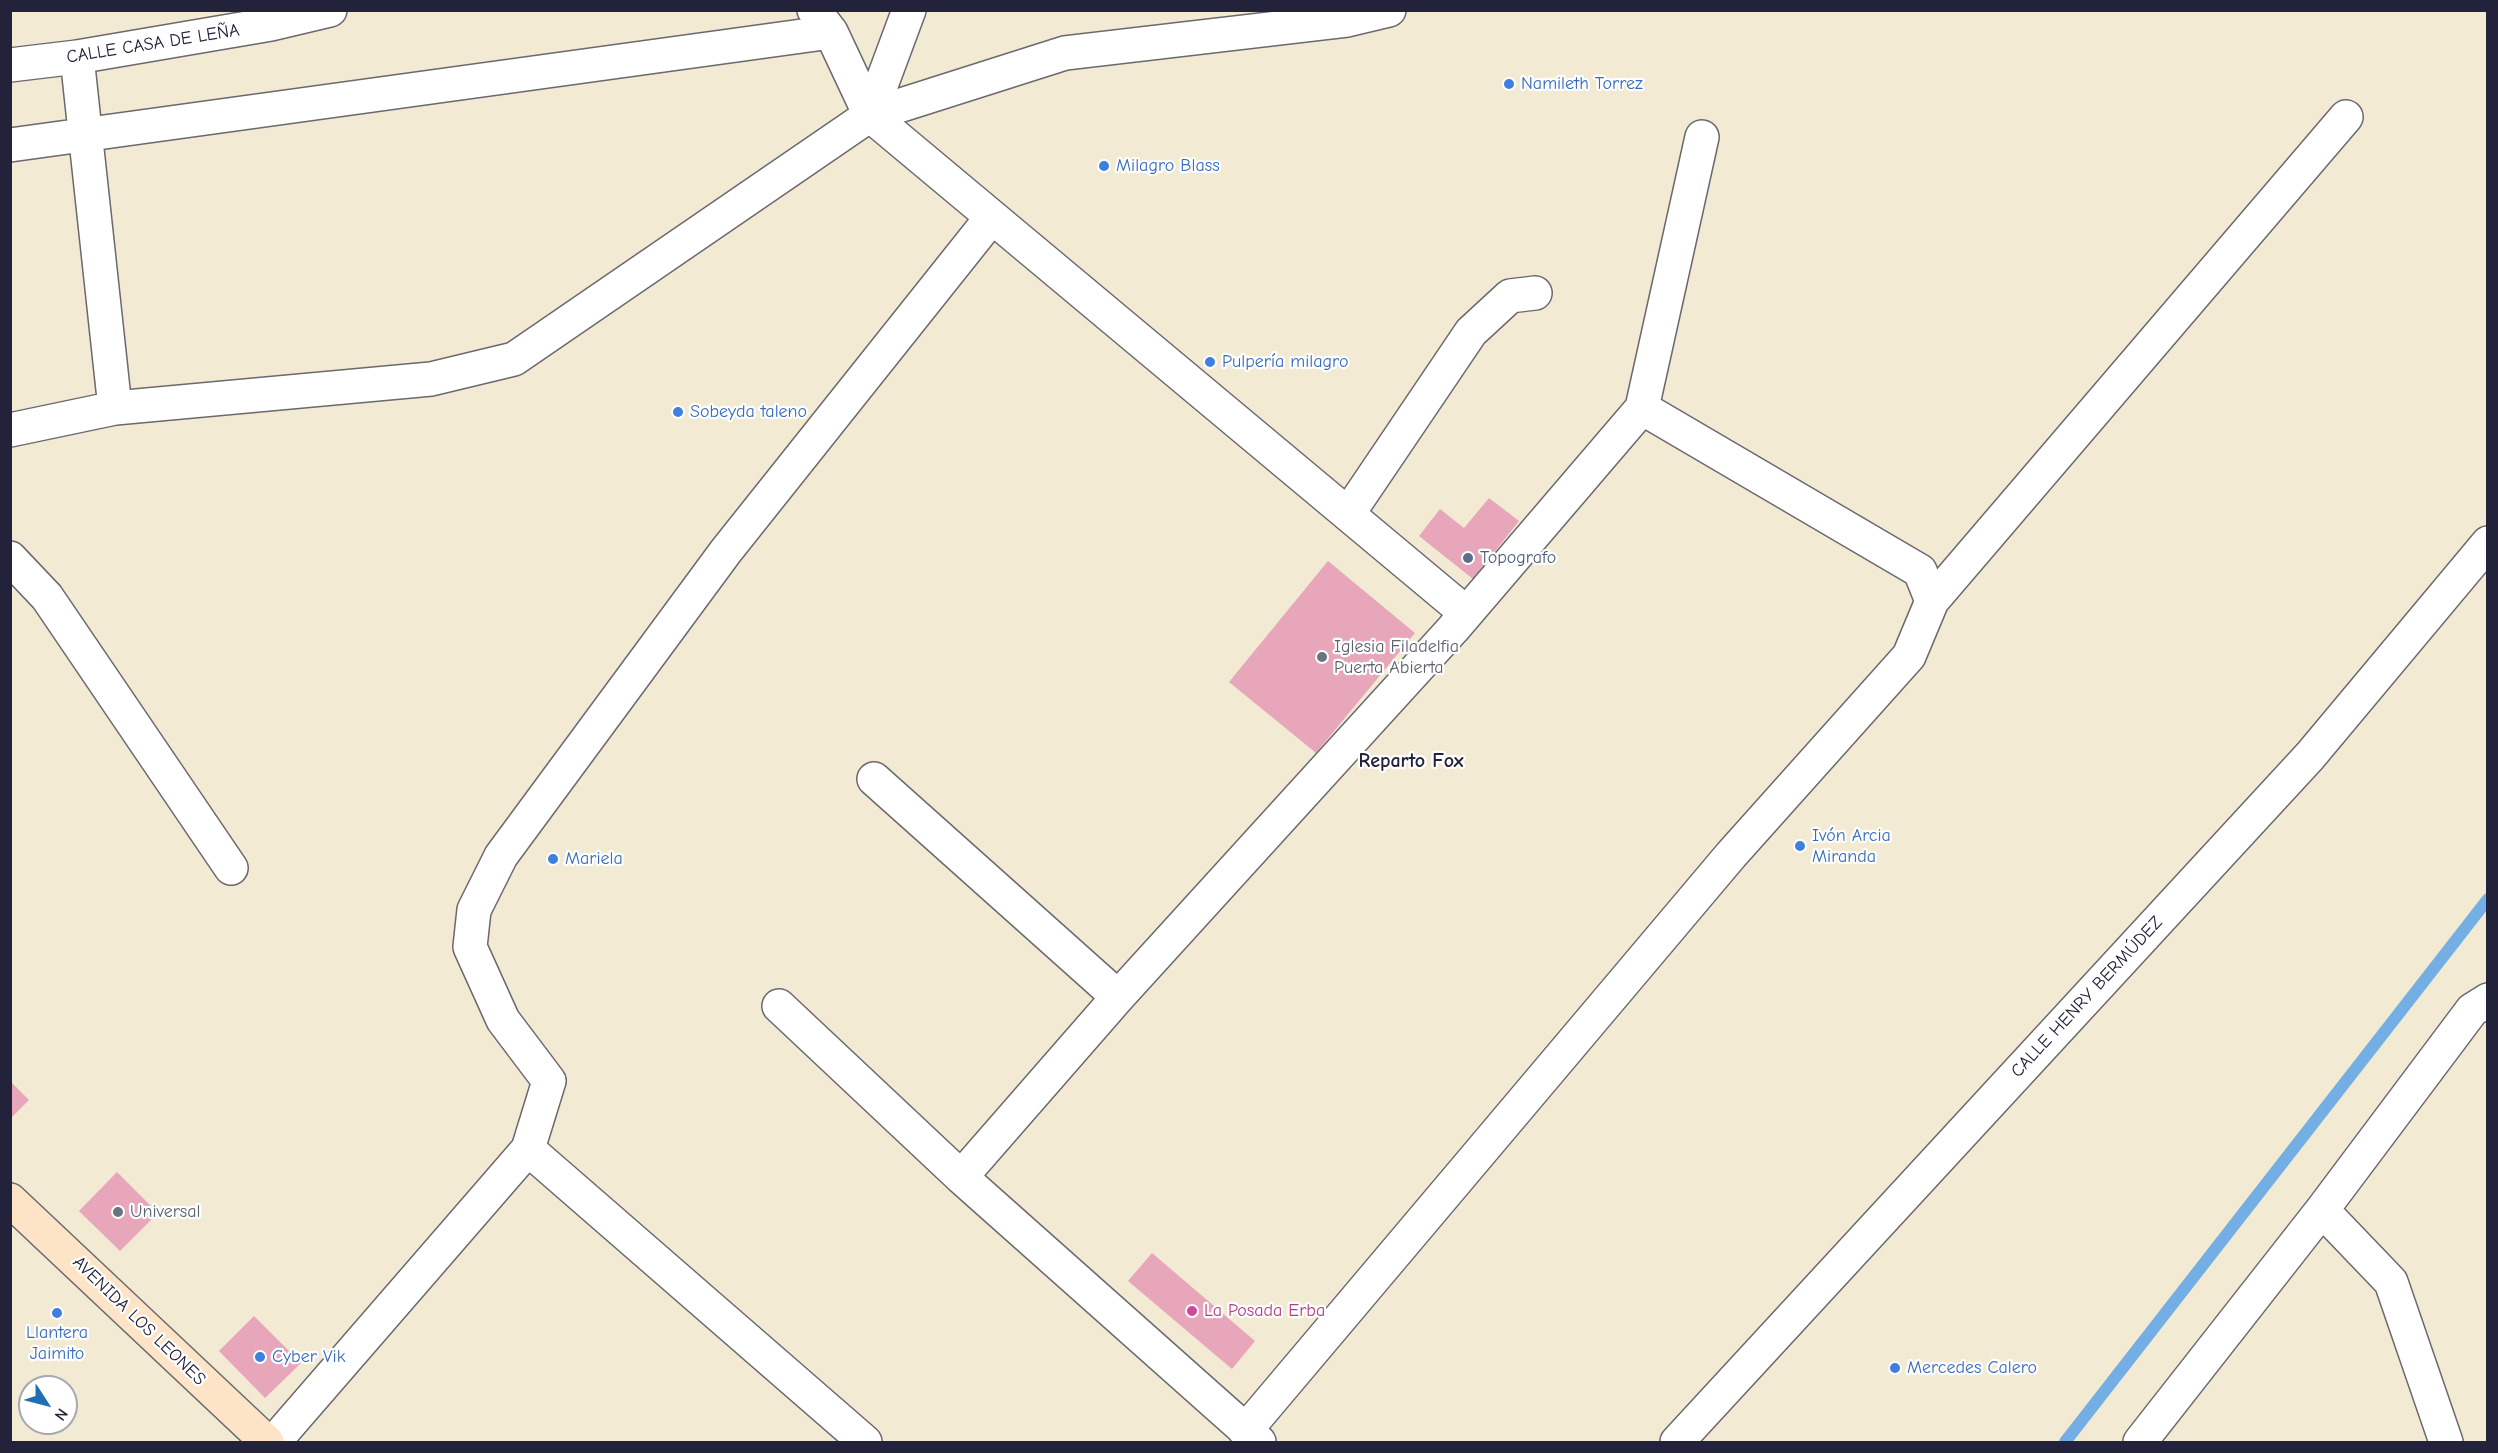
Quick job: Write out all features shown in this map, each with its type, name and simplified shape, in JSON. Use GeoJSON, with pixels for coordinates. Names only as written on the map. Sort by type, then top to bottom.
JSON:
{"type":"FeatureCollection","features":[{"type":"Feature","properties":{"kind":"street","name":"CALLE CASA DE LEÑA"},"geometry":{"type":"LineString","coordinates":[[10,65],[77,57],[271,24],[330,10]]}},
{"type":"Feature","properties":{"kind":"street"},"geometry":{"type":"LineString","coordinates":[[870,116],[909,10]]}},
{"type":"Feature","properties":{"kind":"street"},"geometry":{"type":"LineString","coordinates":[[10,430],[115,408],[431,379],[514,359],[870,116],[1065,53],[1347,20],[1389,10]]}},
{"type":"Feature","properties":{"kind":"street"},"geometry":{"type":"LineString","coordinates":[[10,145],[822,21],[870,116],[1466,612]]}},
{"type":"Feature","properties":{"kind":"street"},"geometry":{"type":"LineString","coordinates":[[77,57],[115,408]]}},
{"type":"Feature","properties":{"kind":"street"},"geometry":{"type":"LineString","coordinates":[[779,1006],[961,1177],[1252,1437],[1731,855],[1909,656],[1932,601],[2346,117]]}},
{"type":"Feature","properties":{"kind":"street"},"geometry":{"type":"LineString","coordinates":[[961,1177],[1118,998],[1445,638],[1642,408],[1702,137]]}},
{"type":"Feature","properties":{"kind":"street"},"geometry":{"type":"LineString","coordinates":[[274,1443],[528,1149],[549,1081],[503,1020],[470,947],[474,910],[496,865],[726,551],[992,217]]}},
{"type":"Feature","properties":{"kind":"street"},"geometry":{"type":"LineString","coordinates":[[1348,514],[1471,332],[1510,296],[1535,293]]}},
{"type":"Feature","properties":{"kind":"street"},"geometry":{"type":"LineString","coordinates":[[1642,408],[1920,571],[1932,601]]}},
{"type":"Feature","properties":{"kind":"street","name":"CALLE HENRY BERMÚDEZ"},"geometry":{"type":"LineString","coordinates":[[1677,1443],[2310,756],[2487,543]]}},
{"type":"Feature","properties":{"kind":"street"},"geometry":{"type":"LineString","coordinates":[[10,558],[47,597],[231,868]]}},
{"type":"Feature","properties":{"kind":"street"},"geometry":{"type":"LineString","coordinates":[[874,778],[1118,998]]}},
{"type":"Feature","properties":{"kind":"street"},"geometry":{"type":"LineString","coordinates":[[2153,1437],[2472,1010],[2487,1000]]}},
{"type":"Feature","properties":{"kind":"street"},"geometry":{"type":"LineString","coordinates":[[528,1149],[865,1443]]}},
{"type":"Feature","properties":{"kind":"street","name":"AVENIDA LOS LEONES"},"geometry":{"type":"LineString","coordinates":[[10,1200],[267,1443]]}},
{"type":"Feature","properties":{"kind":"street"},"geometry":{"type":"LineString","coordinates":[[2322,1210],[2391,1282],[2446,1443]]}},
{"type":"Feature","properties":{"kind":"building","name":"Topografo"},"geometry":{"type":"Polygon","coordinates":[[[1489,498],[1519,521],[1473,579],[1419,536],[1440,509],[1464,528],[1489,498]]]}},
{"type":"Feature","properties":{"kind":"building","name":"Iglesia Filadelfia Puerta Abierta"},"geometry":{"type":"Polygon","coordinates":[[[1328,561],[1415,633],[1316,753],[1229,682],[1328,561]]]}},
{"type":"Feature","properties":{"kind":"building"},"geometry":{"type":"Polygon","coordinates":[[[10,1081],[29,1100],[10,1119],[10,1081]]]}},
{"type":"Feature","properties":{"kind":"building","name":"Universal"},"geometry":{"type":"Polygon","coordinates":[[[117,1172],[158,1213],[120,1251],[79,1211],[117,1172]]]}},
{"type":"Feature","properties":{"kind":"building","name":"La Posada Erba"},"geometry":{"type":"Polygon","coordinates":[[[1152,1253],[1255,1341],[1232,1369],[1128,1281],[1152,1253]]]}},
{"type":"Feature","properties":{"kind":"building","name":"Cyber Vik"},"geometry":{"type":"Polygon","coordinates":[[[254,1316],[301,1363],[265,1398],[219,1351],[254,1316]]]}},
{"type":"Feature","properties":{"kind":"waterway"},"geometry":{"type":"LineString","coordinates":[[2065,1442],[2488,899]]}},
{"type":"Feature","properties":{"kind":"place","name":"Namileth Torrez"},"geometry":{"type":"Point","coordinates":[1509,84]}},
{"type":"Feature","properties":{"kind":"place","name":"Milagro Blass"},"geometry":{"type":"Point","coordinates":[1104,166]}},
{"type":"Feature","properties":{"kind":"place","name":"Pulpería milagro"},"geometry":{"type":"Point","coordinates":[1210,362]}},
{"type":"Feature","properties":{"kind":"place","name":"Sobeyda taleno"},"geometry":{"type":"Point","coordinates":[678,412]}},
{"type":"Feature","properties":{"kind":"place","name":"Topografo"},"geometry":{"type":"Point","coordinates":[1468,558]}},
{"type":"Feature","properties":{"kind":"place","name":"Iglesia Filadelfia Puerta Abierta"},"geometry":{"type":"Point","coordinates":[1322,657]}},
{"type":"Feature","properties":{"kind":"place","name":"Ivón Arcia Miranda"},"geometry":{"type":"Point","coordinates":[1800,846]}},
{"type":"Feature","properties":{"kind":"place","name":"Mariela"},"geometry":{"type":"Point","coordinates":[553,859]}},
{"type":"Feature","properties":{"kind":"place","name":"Universal"},"geometry":{"type":"Point","coordinates":[118,1212]}},
{"type":"Feature","properties":{"kind":"place","name":"La Posada Erba"},"geometry":{"type":"Point","coordinates":[1192,1311]}},
{"type":"Feature","properties":{"kind":"place","name":"Llantera Jaimito"},"geometry":{"type":"Point","coordinates":[57,1313]}},
{"type":"Feature","properties":{"kind":"place","name":"Cyber Vik"},"geometry":{"type":"Point","coordinates":[260,1357]}},
{"type":"Feature","properties":{"kind":"place","name":"Mercedes Calero"},"geometry":{"type":"Point","coordinates":[1895,1368]}},
{"type":"Feature","properties":{"kind":"district","name":"Reparto Fox"},"geometry":{"type":"Point","coordinates":[1411,761]}}]}
